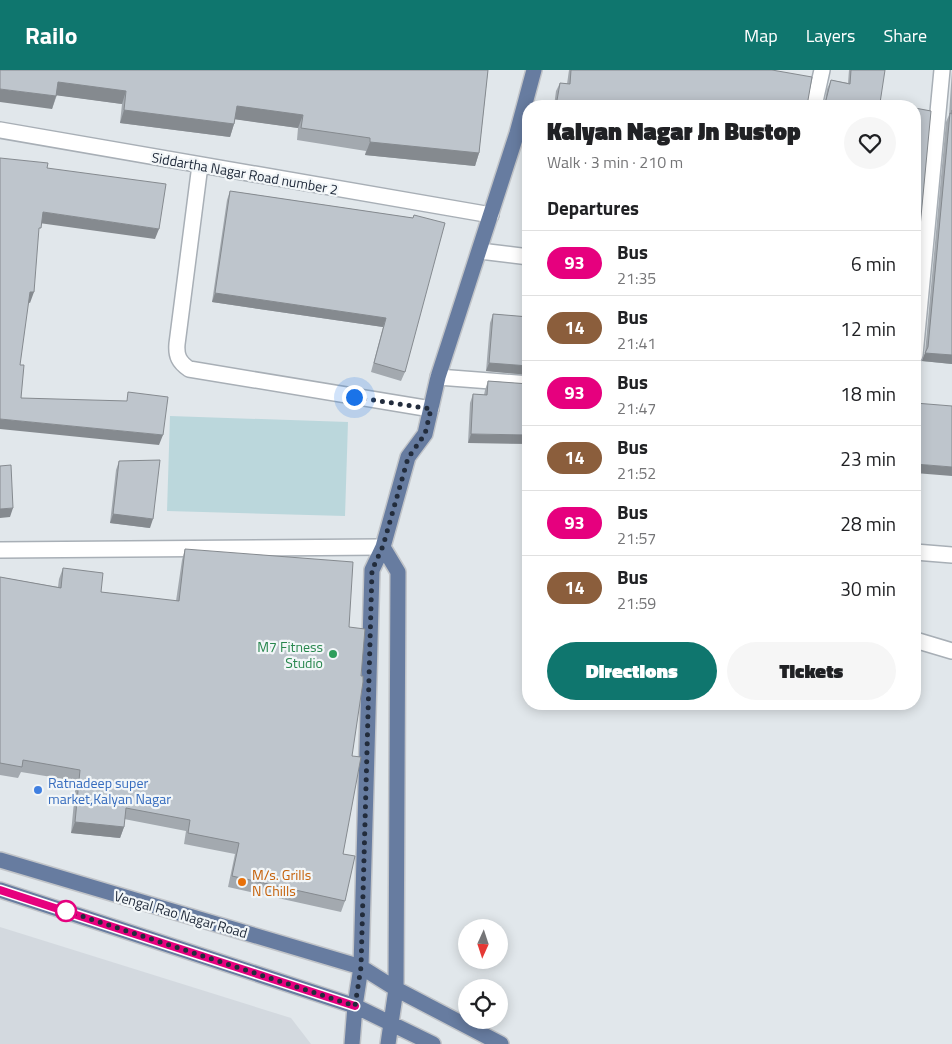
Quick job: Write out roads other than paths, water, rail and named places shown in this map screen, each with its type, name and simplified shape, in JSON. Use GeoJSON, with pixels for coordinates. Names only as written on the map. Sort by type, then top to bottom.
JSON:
{"type":"FeatureCollection","features":[{"type":"Feature","properties":{"kind":"main road"},"geometry":{"type":"LineString","coordinates":[[529,100],[534,70]]}},
{"type":"Feature","properties":{"kind":"main road"},"geometry":{"type":"LineString","coordinates":[[352,1044],[361,967],[372,570],[383,546],[408,458],[425,434],[438,377],[491,215],[522,136]]}},
{"type":"Feature","properties":{"kind":"main road"},"geometry":{"type":"LineString","coordinates":[[383,546],[398,572],[396,989],[388,1044]]}},
{"type":"Feature","properties":{"kind":"main road","name":"Vengal Rao Nagar Road"},"geometry":{"type":"LineString","coordinates":[[0,860],[361,967],[396,989],[501,1044]]}},
{"type":"Feature","properties":{"kind":"main road"},"geometry":{"type":"LineString","coordinates":[[0,890],[355,1006],[433,1044]]}},
{"type":"Feature","properties":{"kind":"street"},"geometry":{"type":"LineString","coordinates":[[815,100],[822,70]]}},
{"type":"Feature","properties":{"kind":"street"},"geometry":{"type":"LineString","coordinates":[[921,292],[942,70]]}},
{"type":"Feature","properties":{"kind":"street","name":"Siddartha Nagar Road number 2"},"geometry":{"type":"LineString","coordinates":[[0,130],[491,215]]}},
{"type":"Feature","properties":{"kind":"street"},"geometry":{"type":"LineString","coordinates":[[200,165],[176,354],[184,366],[189,369],[431,409]]}},
{"type":"Feature","properties":{"kind":"street"},"geometry":{"type":"LineString","coordinates":[[480,251],[522,256]]}},
{"type":"Feature","properties":{"kind":"street"},"geometry":{"type":"LineString","coordinates":[[438,377],[522,383]]}},
{"type":"Feature","properties":{"kind":"street"},"geometry":{"type":"LineString","coordinates":[[0,550],[383,546]]}},
{"type":"Feature","properties":{"kind":"street"},"geometry":{"type":"LineString","coordinates":[[921,552],[952,555]]}},
{"type":"Feature","properties":{"kind":"street"},"geometry":{"type":"LineString","coordinates":[[921,642],[952,651]]}},
{"type":"Feature","properties":{"kind":"place","name":"M7 Fitness Studio"},"geometry":{"type":"Point","coordinates":[333,654]}},
{"type":"Feature","properties":{"kind":"place","name":"Ratnadeep super market,Kalyan Nagar"},"geometry":{"type":"Point","coordinates":[38,790]}},
{"type":"Feature","properties":{"kind":"place","name":"M/s. Grills N Chills"},"geometry":{"type":"Point","coordinates":[242,882]}}]}
